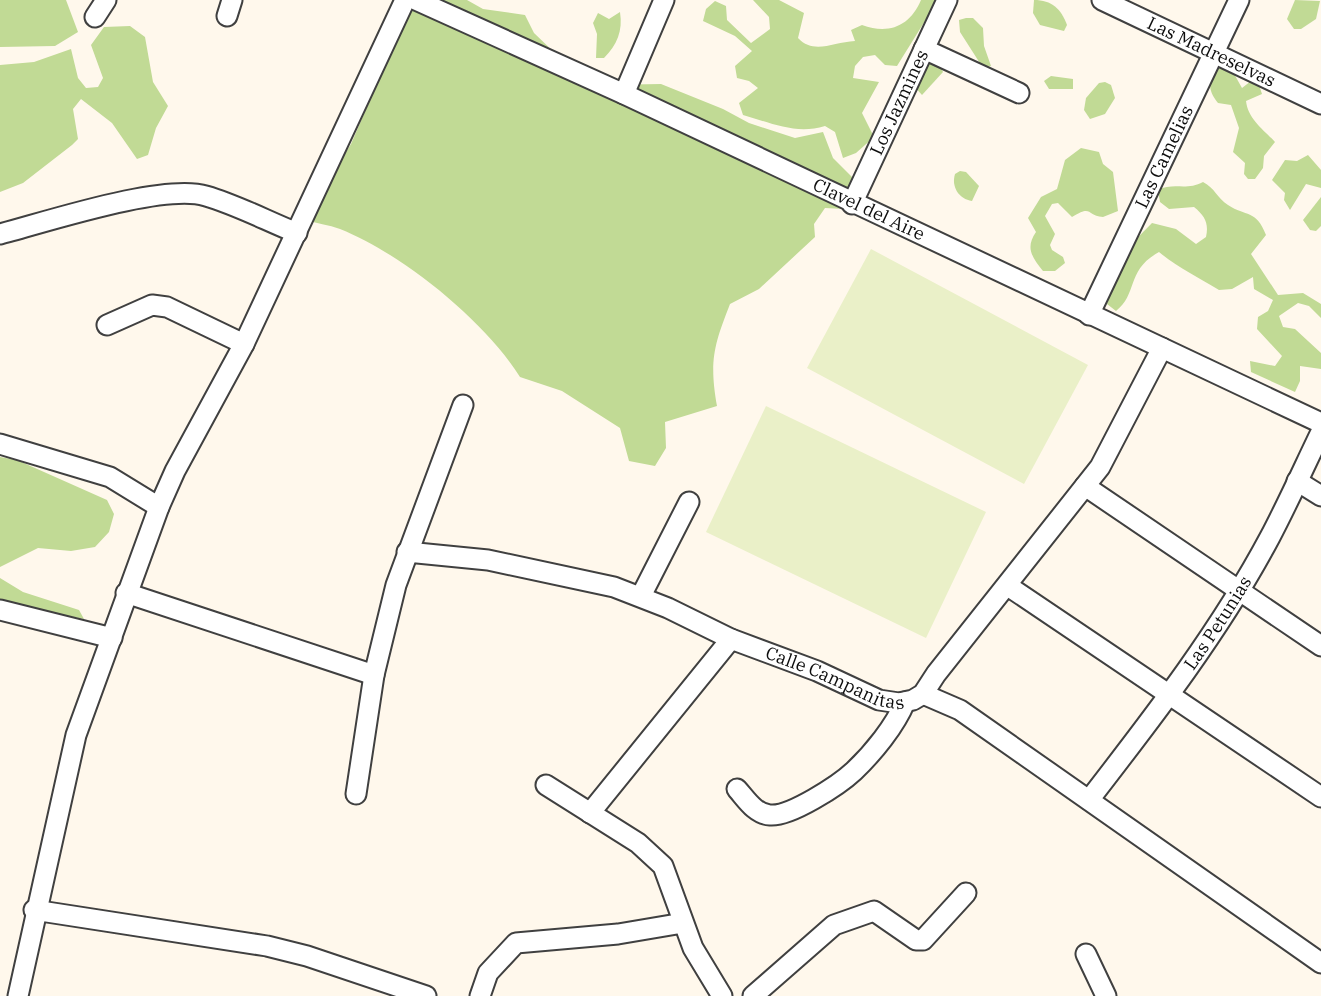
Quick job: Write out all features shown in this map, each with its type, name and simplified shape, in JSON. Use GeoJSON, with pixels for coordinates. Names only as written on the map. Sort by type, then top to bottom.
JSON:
{"type":"FeatureCollection","features":[{"type":"Feature","properties":{"kind":"street"},"geometry":{"type":"LineString","coordinates":[[95,17],[106,0]]}},
{"type":"Feature","properties":{"kind":"street"},"geometry":{"type":"LineString","coordinates":[[18,996],[34,910],[76,735],[159,508],[175,471],[244,344],[405,0]]}},
{"type":"Feature","properties":{"kind":"street","name":"Clavel del Aire"},"geometry":{"type":"LineString","coordinates":[[416,0],[624,94],[852,204],[1321,423]]}},
{"type":"Feature","properties":{"kind":"street"},"geometry":{"type":"LineString","coordinates":[[624,94],[664,0]]}},
{"type":"Feature","properties":{"kind":"street","name":"Los Jazmines"},"geometry":{"type":"LineString","coordinates":[[852,204],[947,0]]}},
{"type":"Feature","properties":{"kind":"street","name":"Las Madreselvas"},"geometry":{"type":"LineString","coordinates":[[1102,0],[1321,104]]}},
{"type":"Feature","properties":{"kind":"street","name":"Las Camelias"},"geometry":{"type":"LineString","coordinates":[[1090,315],[1239,0]]}},
{"type":"Feature","properties":{"kind":"street"},"geometry":{"type":"LineString","coordinates":[[924,49],[1019,93]]}},
{"type":"Feature","properties":{"kind":"street"},"geometry":{"type":"LineString","coordinates":[[0,234],[98,208],[180,192],[205,195],[297,233]]}},
{"type":"Feature","properties":{"kind":"street"},"geometry":{"type":"LineString","coordinates":[[107,324],[152,305],[167,307],[244,344]]}},
{"type":"Feature","properties":{"kind":"street"},"geometry":{"type":"LineString","coordinates":[[923,694],[1114,445],[1162,348]]}},
{"type":"Feature","properties":{"kind":"street"},"geometry":{"type":"LineString","coordinates":[[356,794],[374,675],[407,552],[463,405]]}},
{"type":"Feature","properties":{"kind":"street","name":"Las Petunias"},"geometry":{"type":"LineString","coordinates":[[1089,800],[1171,693],[1239,590],[1270,537],[1321,432]]}},
{"type":"Feature","properties":{"kind":"street"},"geometry":{"type":"LineString","coordinates":[[0,444],[110,477],[159,508]]}},
{"type":"Feature","properties":{"kind":"street"},"geometry":{"type":"LineString","coordinates":[[1297,481],[1321,496]]}},
{"type":"Feature","properties":{"kind":"street"},"geometry":{"type":"LineString","coordinates":[[1085,486],[1321,646]]}},
{"type":"Feature","properties":{"kind":"street"},"geometry":{"type":"LineString","coordinates":[[641,596],[689,502]]}},
{"type":"Feature","properties":{"kind":"street","name":"Calle Campanitas"},"geometry":{"type":"LineString","coordinates":[[407,552],[521,566],[641,596],[732,639],[817,671],[880,700],[905,702],[923,694],[960,710],[1321,963]]}},
{"type":"Feature","properties":{"kind":"street"},"geometry":{"type":"LineString","coordinates":[[1008,586],[1171,693],[1321,797]]}},
{"type":"Feature","properties":{"kind":"street"},"geometry":{"type":"LineString","coordinates":[[126,593],[374,675]]}},
{"type":"Feature","properties":{"kind":"street"},"geometry":{"type":"LineString","coordinates":[[0,610],[112,638]]}},
{"type":"Feature","properties":{"kind":"street"},"geometry":{"type":"LineString","coordinates":[[590,813],[732,639]]}},
{"type":"Feature","properties":{"kind":"street"},"geometry":{"type":"LineString","coordinates":[[737,789],[758,812],[771,816],[790,812],[853,772],[898,718],[905,702]]}},
{"type":"Feature","properties":{"kind":"street"},"geometry":{"type":"LineString","coordinates":[[546,785],[652,853],[663,866],[674,889],[693,948],[722,996]]}},
{"type":"Feature","properties":{"kind":"street"},"geometry":{"type":"LineString","coordinates":[[753,996],[834,925],[874,911],[916,940],[923,940],[966,893]]}},
{"type":"Feature","properties":{"kind":"street"},"geometry":{"type":"LineString","coordinates":[[34,910],[267,946],[426,996]]}},
{"type":"Feature","properties":{"kind":"street"},"geometry":{"type":"LineString","coordinates":[[480,996],[488,973],[516,943],[618,934],[683,923]]}},
{"type":"Feature","properties":{"kind":"street"},"geometry":{"type":"LineString","coordinates":[[1086,954],[1106,996]]}},
{"type":"Feature","properties":{"kind":"green space"},"geometry":{"type":"Polygon","coordinates":[[[0,0],[66,0],[78,32],[55,46],[0,47],[0,0]]]}},
{"type":"Feature","properties":{"kind":"green space"},"geometry":{"type":"Polygon","coordinates":[[[413,0],[467,0],[483,9],[525,15],[534,33],[558,56],[603,85],[661,84],[723,109],[749,123],[795,138],[823,132],[833,158],[856,181],[844,209],[825,208],[814,224],[815,237],[759,289],[730,304],[714,354],[713,377],[717,406],[665,422],[666,448],[655,466],[629,461],[620,428],[562,391],[520,377],[505,356],[464,312],[415,272],[364,240],[336,228],[304,220],[351,144],[413,0]]]}},
{"type":"Feature","properties":{"kind":"green space"},"geometry":{"type":"Polygon","coordinates":[[[753,0],[779,0],[804,13],[798,38],[817,47],[855,41],[851,30],[862,25],[881,29],[898,26],[911,16],[921,0],[938,0],[897,66],[885,65],[875,55],[863,57],[855,66],[853,78],[879,82],[862,113],[874,137],[856,153],[843,158],[835,132],[825,126],[794,129],[743,115],[739,103],[758,88],[749,81],[737,78],[735,66],[752,51],[735,36],[703,21],[706,9],[715,1],[726,6],[727,20],[751,43],[770,29],[769,17],[753,0]]]}},
{"type":"Feature","properties":{"kind":"green space"},"geometry":{"type":"Polygon","coordinates":[[[1034,0],[1051,4],[1059,10],[1067,25],[1064,31],[1040,25],[1033,13],[1034,0]]]}},
{"type":"Feature","properties":{"kind":"green space"},"geometry":{"type":"Polygon","coordinates":[[[1295,0],[1320,1],[1316,19],[1301,29],[1294,29],[1287,19],[1295,0]]]}},
{"type":"Feature","properties":{"kind":"green space"},"geometry":{"type":"Polygon","coordinates":[[[620,12],[621,25],[616,43],[604,58],[596,58],[597,34],[593,23],[598,13],[609,19],[620,12]]]}},
{"type":"Feature","properties":{"kind":"green space"},"geometry":{"type":"Polygon","coordinates":[[[973,18],[983,28],[984,46],[991,66],[983,68],[960,32],[959,20],[973,18]]]}},
{"type":"Feature","properties":{"kind":"green space"},"geometry":{"type":"Polygon","coordinates":[[[130,26],[145,37],[153,82],[168,106],[156,128],[148,155],[137,159],[112,123],[81,99],[73,109],[78,139],[23,183],[0,192],[0,65],[34,62],[71,49],[78,78],[86,88],[98,87],[103,78],[91,45],[104,27],[130,26]]]}},
{"type":"Feature","properties":{"kind":"green space"},"geometry":{"type":"Polygon","coordinates":[[[929,62],[940,66],[943,72],[922,95],[914,86],[920,69],[929,62]]]}},
{"type":"Feature","properties":{"kind":"green space"},"geometry":{"type":"Polygon","coordinates":[[[1222,66],[1233,72],[1242,88],[1251,81],[1258,82],[1262,94],[1246,101],[1247,107],[1257,123],[1275,142],[1264,156],[1263,168],[1255,179],[1248,179],[1244,174],[1245,163],[1233,152],[1239,128],[1231,105],[1218,103],[1211,89],[1210,81],[1215,67],[1222,66]]]}},
{"type":"Feature","properties":{"kind":"green space"},"geometry":{"type":"Polygon","coordinates":[[[1051,76],[1073,79],[1073,89],[1049,89],[1044,81],[1051,76]]]}},
{"type":"Feature","properties":{"kind":"green space"},"geometry":{"type":"Polygon","coordinates":[[[1099,83],[1111,85],[1115,98],[1105,114],[1090,119],[1084,110],[1086,98],[1099,83]]]}},
{"type":"Feature","properties":{"kind":"green space"},"geometry":{"type":"Polygon","coordinates":[[[1081,148],[1099,152],[1103,164],[1113,172],[1118,211],[1103,217],[1083,211],[1072,217],[1058,203],[1052,204],[1045,216],[1055,234],[1050,245],[1052,250],[1063,257],[1065,263],[1055,271],[1043,271],[1031,252],[1031,243],[1036,232],[1028,218],[1041,197],[1057,189],[1065,160],[1081,148]]]}},
{"type":"Feature","properties":{"kind":"green space"},"geometry":{"type":"Polygon","coordinates":[[[1308,155],[1321,170],[1321,188],[1306,184],[1290,210],[1284,200],[1285,193],[1272,180],[1285,160],[1297,161],[1308,155]]]}},
{"type":"Feature","properties":{"kind":"green space"},"geometry":{"type":"Polygon","coordinates":[[[966,172],[979,186],[972,201],[963,198],[955,188],[955,174],[966,172]]]}},
{"type":"Feature","properties":{"kind":"green space"},"geometry":{"type":"Polygon","coordinates":[[[1203,182],[1224,202],[1254,217],[1262,227],[1266,235],[1251,254],[1278,295],[1303,293],[1321,304],[1321,318],[1309,306],[1298,303],[1279,316],[1283,327],[1295,329],[1321,353],[1321,369],[1300,366],[1300,381],[1295,392],[1251,372],[1250,361],[1275,366],[1282,356],[1257,329],[1258,317],[1268,311],[1273,300],[1254,289],[1253,277],[1232,289],[1219,290],[1159,252],[1141,266],[1127,297],[1116,311],[1107,304],[1122,259],[1152,223],[1176,229],[1196,244],[1206,237],[1206,224],[1198,210],[1194,207],[1169,209],[1160,202],[1158,190],[1203,182]]]}},
{"type":"Feature","properties":{"kind":"green space"},"geometry":{"type":"Polygon","coordinates":[[[1321,197],[1321,226],[1316,231],[1310,230],[1303,220],[1321,197]]]}},
{"type":"Feature","properties":{"kind":"green space"},"geometry":{"type":"Polygon","coordinates":[[[871,249],[1088,365],[1024,484],[807,368],[871,249]]]}},
{"type":"Feature","properties":{"kind":"green space"},"geometry":{"type":"Polygon","coordinates":[[[766,406],[986,512],[926,638],[706,532],[766,406]]]}},
{"type":"Feature","properties":{"kind":"green space"},"geometry":{"type":"Polygon","coordinates":[[[0,457],[17,460],[107,500],[114,514],[109,532],[95,547],[71,551],[38,548],[0,567],[0,457]]]}},
{"type":"Feature","properties":{"kind":"green space"},"geometry":{"type":"Polygon","coordinates":[[[0,578],[23,592],[79,610],[84,619],[0,603],[0,578]]]}}]}
